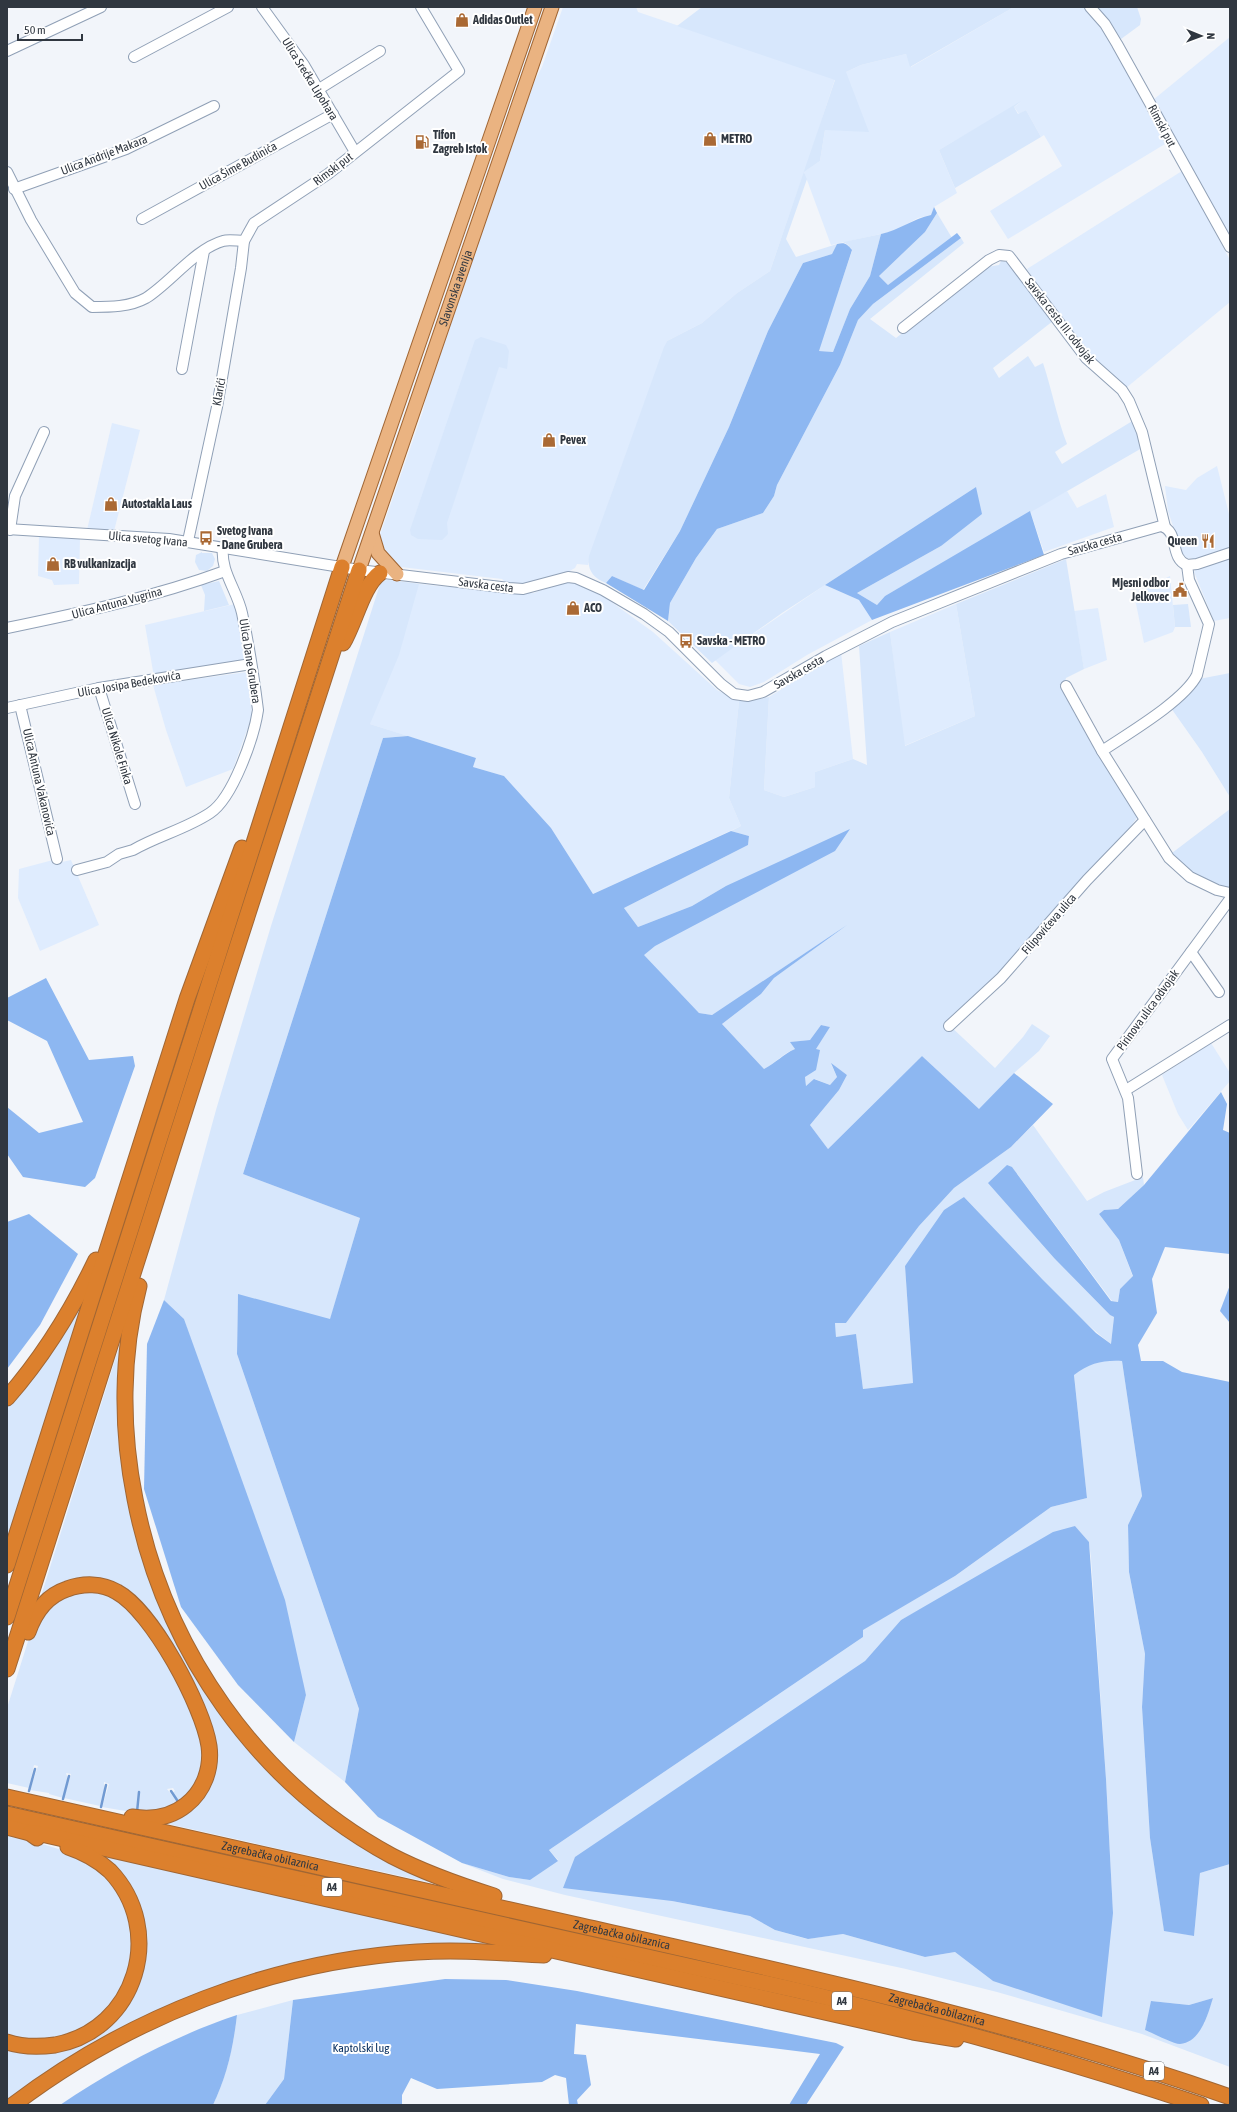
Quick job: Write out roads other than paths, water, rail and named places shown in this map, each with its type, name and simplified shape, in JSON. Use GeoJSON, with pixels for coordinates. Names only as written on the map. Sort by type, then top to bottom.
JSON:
{"type":"FeatureCollection","features":[{"type":"Feature","properties":{"kind":"highway"},"geometry":{"type":"LineString","coordinates":[[7,1616],[342,567]]}},
{"type":"Feature","properties":{"kind":"highway"},"geometry":{"type":"LineString","coordinates":[[7,1669],[360,570]]}},
{"type":"Feature","properties":{"kind":"highway"},"geometry":{"type":"LineString","coordinates":[[332,655],[349,633],[369,585],[380,573]]}},
{"type":"Feature","properties":{"kind":"highway"},"geometry":{"type":"LineString","coordinates":[[7,1565],[187,999],[218,911],[252,823],[265,808]]}},
{"type":"Feature","properties":{"kind":"highway"},"geometry":{"type":"LineString","coordinates":[[158,1197],[160,1212],[135,1300],[128,1354],[125,1400],[126,1442],[139,1524],[151,1564],[166,1606],[197,1668],[220,1702],[271,1764],[330,1815],[362,1837],[416,1867],[458,1885],[516,1903],[566,1915],[581,1926]]}},
{"type":"Feature","properties":{"kind":"highway"},"geometry":{"type":"LineString","coordinates":[[7,1398],[28,1374],[66,1316],[91,1271],[104,1236],[118,1215]]}},
{"type":"Feature","properties":{"kind":"highway"},"geometry":{"type":"LineString","coordinates":[[7,1669],[21,1651],[31,1624],[42,1606],[62,1590],[82,1585],[109,1588],[129,1600],[147,1620],[168,1653],[192,1699],[207,1736],[210,1760],[203,1784],[189,1803],[168,1816],[144,1819],[111,1813],[93,1817]]}},
{"type":"Feature","properties":{"kind":"highway","name":"Zagrebačka obilaznica"},"geometry":{"type":"LineString","coordinates":[[13,1799],[799,1975],[1001,2025],[1138,2066],[1230,2097]]}},
{"type":"Feature","properties":{"kind":"highway"},"geometry":{"type":"LineString","coordinates":[[7,2042],[35,2046],[50,2046],[73,2040],[97,2028],[123,2001],[133,1979],[139,1954],[138,1929],[132,1906],[121,1886],[109,1870],[83,1853],[30,1833],[9,1821]]}},
{"type":"Feature","properties":{"kind":"highway","name":"Zagrebačka obilaznica"},"geometry":{"type":"LineString","coordinates":[[9,1821],[808,1993],[911,2018],[1033,2052],[1201,2105]]}},
{"type":"Feature","properties":{"kind":"highway"},"geometry":{"type":"LineString","coordinates":[[30,1833],[37,1833],[913,2032],[974,2042],[1018,2054],[1033,2052]]}},
{"type":"Feature","properties":{"kind":"highway"},"geometry":{"type":"LineString","coordinates":[[13,2105],[76,2062],[146,2024],[214,1994],[313,1967],[364,1958],[416,1952],[468,1950],[554,1956],[604,1967],[617,1964]]}},
{"type":"Feature","properties":{"kind":"main road","name":"Slavonska avenija"},"geometry":{"type":"LineString","coordinates":[[342,567],[535,7]]}},
{"type":"Feature","properties":{"kind":"main road","name":"Slavonska avenija"},"geometry":{"type":"LineString","coordinates":[[360,570],[552,7]]}},
{"type":"Feature","properties":{"kind":"main road"},"geometry":{"type":"LineString","coordinates":[[372,533],[378,553],[398,574]]}},
{"type":"Feature","properties":{"kind":"street"},"geometry":{"type":"LineString","coordinates":[[7,51],[101,7]]}},
{"type":"Feature","properties":{"kind":"street"},"geometry":{"type":"LineString","coordinates":[[134,57],[228,7]]}},
{"type":"Feature","properties":{"kind":"street","name":"Ulica Srećka Lipohara"},"geometry":{"type":"LineString","coordinates":[[262,7],[286,39],[319,89],[355,152]]}},
{"type":"Feature","properties":{"kind":"street","name":"Rimski put"},"geometry":{"type":"LineString","coordinates":[[244,241],[254,223],[328,174],[458,71],[421,7]]}},
{"type":"Feature","properties":{"kind":"street","name":"Rimski put"},"geometry":{"type":"LineString","coordinates":[[1090,7],[1105,24],[1117,44],[1230,247]]}},
{"type":"Feature","properties":{"kind":"street"},"geometry":{"type":"LineString","coordinates":[[319,89],[380,51]]}},
{"type":"Feature","properties":{"kind":"street","name":"Ulica Andrije Makara"},"geometry":{"type":"LineString","coordinates":[[14,189],[126,149],[214,106]]}},
{"type":"Feature","properties":{"kind":"street","name":"Ulica Šime Budinića"},"geometry":{"type":"LineString","coordinates":[[142,219],[333,114]]}},
{"type":"Feature","properties":{"kind":"street"},"geometry":{"type":"LineString","coordinates":[[7,172],[14,189],[75,293],[92,307],[119,307],[145,299],[204,251],[224,240],[244,241]]}},
{"type":"Feature","properties":{"kind":"street","name":"Klarići"},"geometry":{"type":"LineString","coordinates":[[188,541],[216,407],[241,268],[244,241]]}},
{"type":"Feature","properties":{"kind":"street"},"geometry":{"type":"LineString","coordinates":[[182,368],[204,251]]}},
{"type":"Feature","properties":{"kind":"street","name":"Savska cesta III. odvojak"},"geometry":{"type":"LineString","coordinates":[[903,328],[989,260],[999,256],[1009,256],[1086,358],[1122,390],[1129,402],[1142,432],[1165,527]]}},
{"type":"Feature","properties":{"kind":"street"},"geometry":{"type":"LineString","coordinates":[[8,530],[15,496],[44,432]]}},
{"type":"Feature","properties":{"kind":"street"},"geometry":{"type":"LineString","coordinates":[[1102,750],[1168,704],[1194,682],[1197,675],[1209,624],[1189,580],[1187,565],[1178,557],[1171,533],[1165,527]]}},
{"type":"Feature","properties":{"kind":"street","name":"Savska cesta"},"geometry":{"type":"LineString","coordinates":[[360,570],[523,589],[568,578],[576,578],[603,590],[644,614],[669,632],[720,684],[734,694],[748,696],[763,692],[826,656],[892,622],[1054,556],[1150,528],[1165,527]]}},
{"type":"Feature","properties":{"kind":"street","name":"Ulica svetog Ivana"},"geometry":{"type":"LineString","coordinates":[[8,530],[188,541],[360,570]]}},
{"type":"Feature","properties":{"kind":"street","name":"Ulica Dane Grubera"},"geometry":{"type":"LineString","coordinates":[[77,870],[107,862],[119,854],[133,850],[166,833],[203,817],[218,807],[237,772],[256,722],[258,710],[242,613],[234,588],[225,571],[222,557],[223,547]]}},
{"type":"Feature","properties":{"kind":"street"},"geometry":{"type":"LineString","coordinates":[[1187,565],[1197,564],[1230,553]]}},
{"type":"Feature","properties":{"kind":"street","name":"Ulica Antuna Vugrina"},"geometry":{"type":"LineString","coordinates":[[7,628],[71,615],[200,580],[225,571]]}},
{"type":"Feature","properties":{"kind":"street","name":"Ulica Josipa Bedekovića"},"geometry":{"type":"LineString","coordinates":[[7,708],[100,688],[251,664]]}},
{"type":"Feature","properties":{"kind":"street"},"geometry":{"type":"LineString","coordinates":[[1066,686],[1102,750],[1169,858],[1184,873],[1202,884],[1230,893]]}},
{"type":"Feature","properties":{"kind":"street","name":"Ulica Nikole Finka"},"geometry":{"type":"LineString","coordinates":[[100,688],[135,804]]}},
{"type":"Feature","properties":{"kind":"street","name":"Ulica Antuna Vakanovića"},"geometry":{"type":"LineString","coordinates":[[20,705],[57,859]]}},
{"type":"Feature","properties":{"kind":"street","name":"Filipovićeva ulica"},"geometry":{"type":"LineString","coordinates":[[949,1026],[1001,978],[1087,880],[1145,820]]}},
{"type":"Feature","properties":{"kind":"street","name":"Pirinova ulica odvojak"},"geometry":{"type":"LineString","coordinates":[[1137,1174],[1126,1090],[1112,1059],[1230,899]]}},
{"type":"Feature","properties":{"kind":"street"},"geometry":{"type":"LineString","coordinates":[[1191,952],[1219,992]]}},
{"type":"Feature","properties":{"kind":"street"},"geometry":{"type":"LineString","coordinates":[[1126,1090],[1230,1024]]}},
{"type":"Feature","properties":{"kind":"waterway"},"geometry":{"type":"LineString","coordinates":[[29,1791],[35,1769]]}},
{"type":"Feature","properties":{"kind":"waterway"},"geometry":{"type":"LineString","coordinates":[[63,1799],[69,1776]]}},
{"type":"Feature","properties":{"kind":"waterway"},"geometry":{"type":"LineString","coordinates":[[101,1807],[106,1785]]}},
{"type":"Feature","properties":{"kind":"waterway"},"geometry":{"type":"LineString","coordinates":[[171,1791],[179,1803]]}},
{"type":"Feature","properties":{"kind":"waterway"},"geometry":{"type":"LineString","coordinates":[[137,1812],[139,1792]]}},
{"type":"Feature","properties":{"kind":"place","name":"Adidas Outlet"},"geometry":{"type":"Point","coordinates":[462,20]}},
{"type":"Feature","properties":{"kind":"place","name":"METRO"},"geometry":{"type":"Point","coordinates":[710,139]}},
{"type":"Feature","properties":{"kind":"place","name":"Tifon Zagreb Istok"},"geometry":{"type":"Point","coordinates":[422,142]}},
{"type":"Feature","properties":{"kind":"place","name":"Pevex"},"geometry":{"type":"Point","coordinates":[549,440]}},
{"type":"Feature","properties":{"kind":"place","name":"Autostakla Laus"},"geometry":{"type":"Point","coordinates":[111,504]}},
{"type":"Feature","properties":{"kind":"place","name":"Svetog Ivana - Dane Grubera"},"geometry":{"type":"Point","coordinates":[206,538]}},
{"type":"Feature","properties":{"kind":"place","name":"Queen"},"geometry":{"type":"Point","coordinates":[1208,541]}},
{"type":"Feature","properties":{"kind":"place","name":"RB vulkanizacija"},"geometry":{"type":"Point","coordinates":[53,564]}},
{"type":"Feature","properties":{"kind":"place","name":"Mjesni odbor Jelkovec"},"geometry":{"type":"Point","coordinates":[1180,590]}},
{"type":"Feature","properties":{"kind":"place","name":"ACO"},"geometry":{"type":"Point","coordinates":[573,608]}},
{"type":"Feature","properties":{"kind":"place","name":"Savska - METRO"},"geometry":{"type":"Point","coordinates":[686,641]}},
{"type":"Feature","properties":{"kind":"park label","name":"Kaptolski lug"},"geometry":{"type":"Point","coordinates":[361,2048]}}]}
